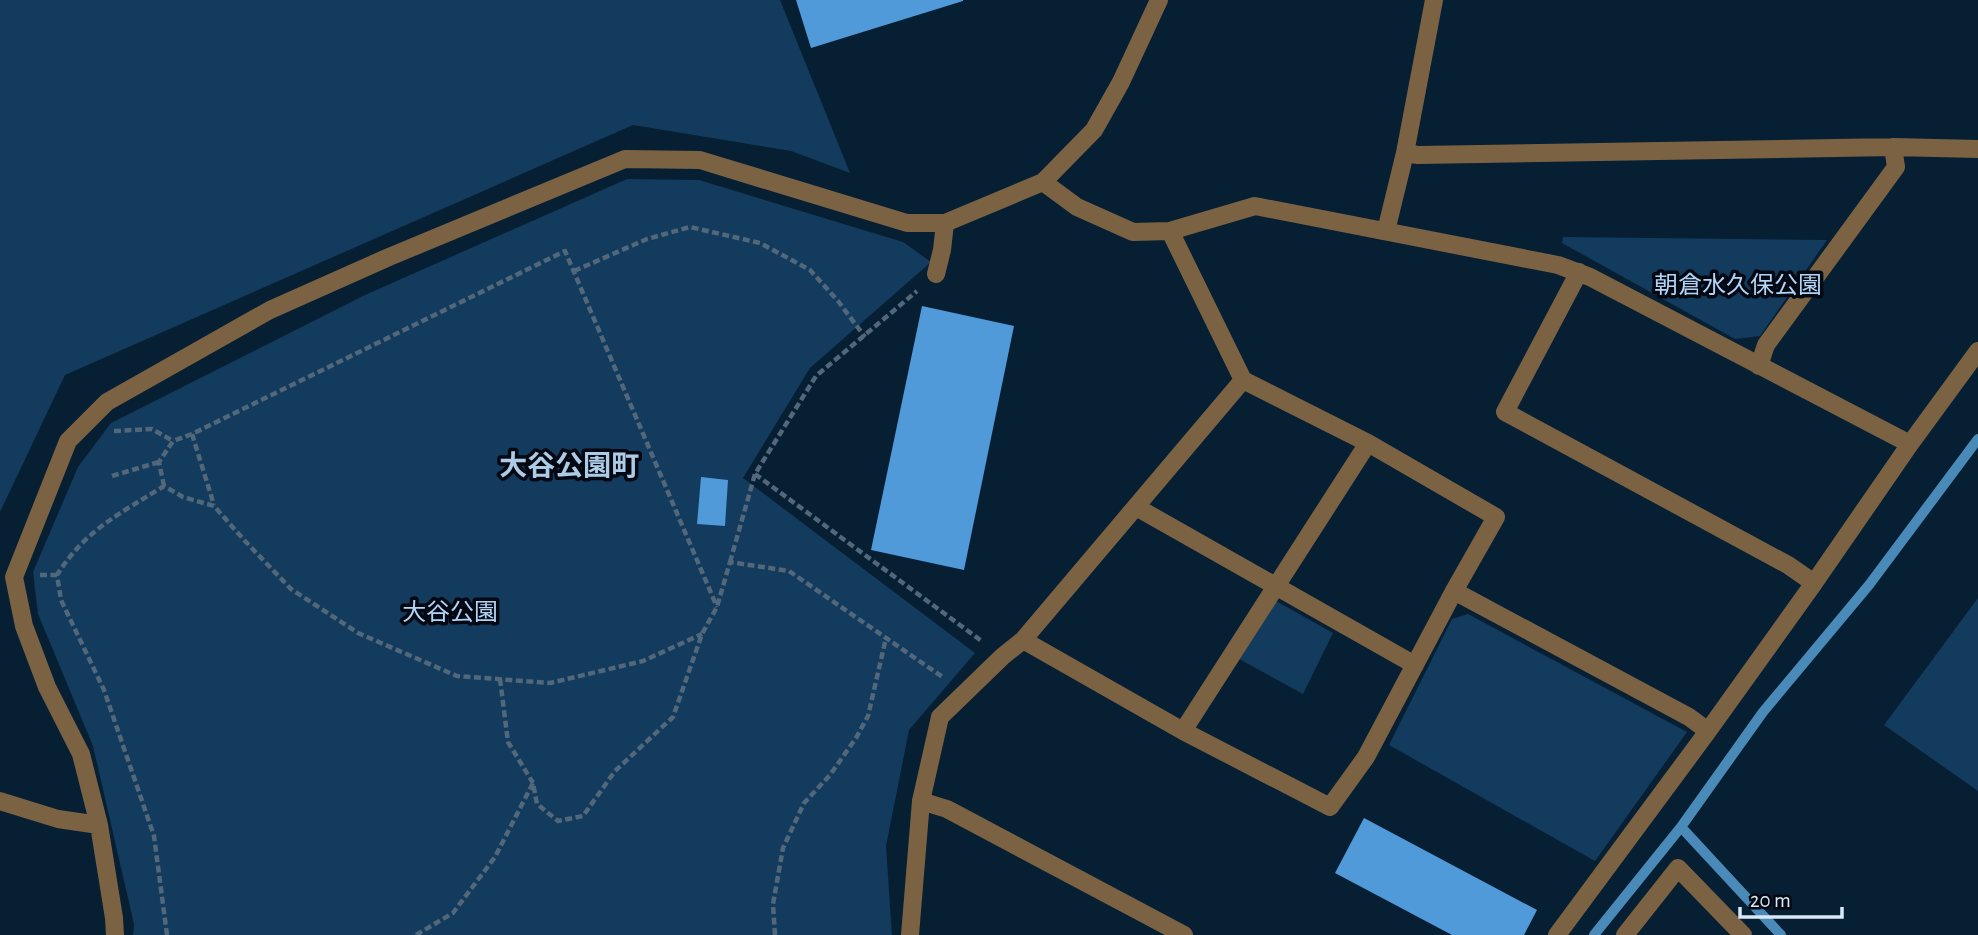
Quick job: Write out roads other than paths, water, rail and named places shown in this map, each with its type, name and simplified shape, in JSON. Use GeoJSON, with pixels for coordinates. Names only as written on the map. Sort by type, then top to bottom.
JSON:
{"type":"FeatureCollection","features":[{"type":"Feature","properties":{"kind":"street"},"geometry":{"type":"LineString","coordinates":[[114,935],[114,918],[99,825],[81,754],[47,687],[24,626],[14,577],[68,441],[107,402],[270,310],[401,251],[625,159],[700,160],[907,223],[945,223],[1043,182],[1094,130],[1121,82],[1159,0]]}},
{"type":"Feature","properties":{"kind":"street"},"geometry":{"type":"LineString","coordinates":[[1386,231],[1405,153],[1434,0]]}},
{"type":"Feature","properties":{"kind":"street"},"geometry":{"type":"LineString","coordinates":[[1405,153],[1418,155],[1893,147],[1978,149]]}},
{"type":"Feature","properties":{"kind":"street"},"geometry":{"type":"LineString","coordinates":[[1759,366],[1766,345],[1896,167],[1893,147]]}},
{"type":"Feature","properties":{"kind":"street"},"geometry":{"type":"LineString","coordinates":[[1043,182],[1077,207],[1133,232],[1170,231],[1255,206],[1558,265],[1578,272],[1910,444]]}},
{"type":"Feature","properties":{"kind":"street"},"geometry":{"type":"LineString","coordinates":[[936,274],[945,223]]}},
{"type":"Feature","properties":{"kind":"street"},"geometry":{"type":"LineString","coordinates":[[1023,640],[1183,731],[1329,807],[1366,757],[1496,517],[1368,443],[1243,380],[1170,231]]}},
{"type":"Feature","properties":{"kind":"street"},"geometry":{"type":"LineString","coordinates":[[1578,272],[1505,412],[1788,565],[1814,583]]}},
{"type":"Feature","properties":{"kind":"street"},"geometry":{"type":"LineString","coordinates":[[1557,935],[1708,731],[1978,351]]}},
{"type":"Feature","properties":{"kind":"street"},"geometry":{"type":"LineString","coordinates":[[910,935],[921,801],[940,717],[1023,640],[1243,380]]}},
{"type":"Feature","properties":{"kind":"street"},"geometry":{"type":"LineString","coordinates":[[1183,731],[1368,443]]}},
{"type":"Feature","properties":{"kind":"street"},"geometry":{"type":"LineString","coordinates":[[1136,507],[1415,665]]}},
{"type":"Feature","properties":{"kind":"street"},"geometry":{"type":"LineString","coordinates":[[1454,591],[1689,717],[1708,731]]}},
{"type":"Feature","properties":{"kind":"street"},"geometry":{"type":"LineString","coordinates":[[0,801],[58,819],[99,825]]}},
{"type":"Feature","properties":{"kind":"street"},"geometry":{"type":"LineString","coordinates":[[921,801],[947,809],[1184,935]]}},
{"type":"Feature","properties":{"kind":"street"},"geometry":{"type":"LineString","coordinates":[[1625,935],[1678,868],[1743,935]]}},
{"type":"Feature","properties":{"kind":"waterway"},"geometry":{"type":"LineString","coordinates":[[1594,935],[1681,827],[1763,712],[1869,585],[1978,439]]}},
{"type":"Feature","properties":{"kind":"waterway"},"geometry":{"type":"LineString","coordinates":[[1681,827],[1781,935]]}},
{"type":"Feature","properties":{"kind":"district","name":"大谷公園町"},"geometry":{"type":"Point","coordinates":[569,467]}},
{"type":"Feature","properties":{"kind":"park label","name":"朝倉水久保公園"},"geometry":{"type":"Point","coordinates":[1738,286]}},
{"type":"Feature","properties":{"kind":"park label","name":"大谷公園"},"geometry":{"type":"Point","coordinates":[450,613]}}]}
